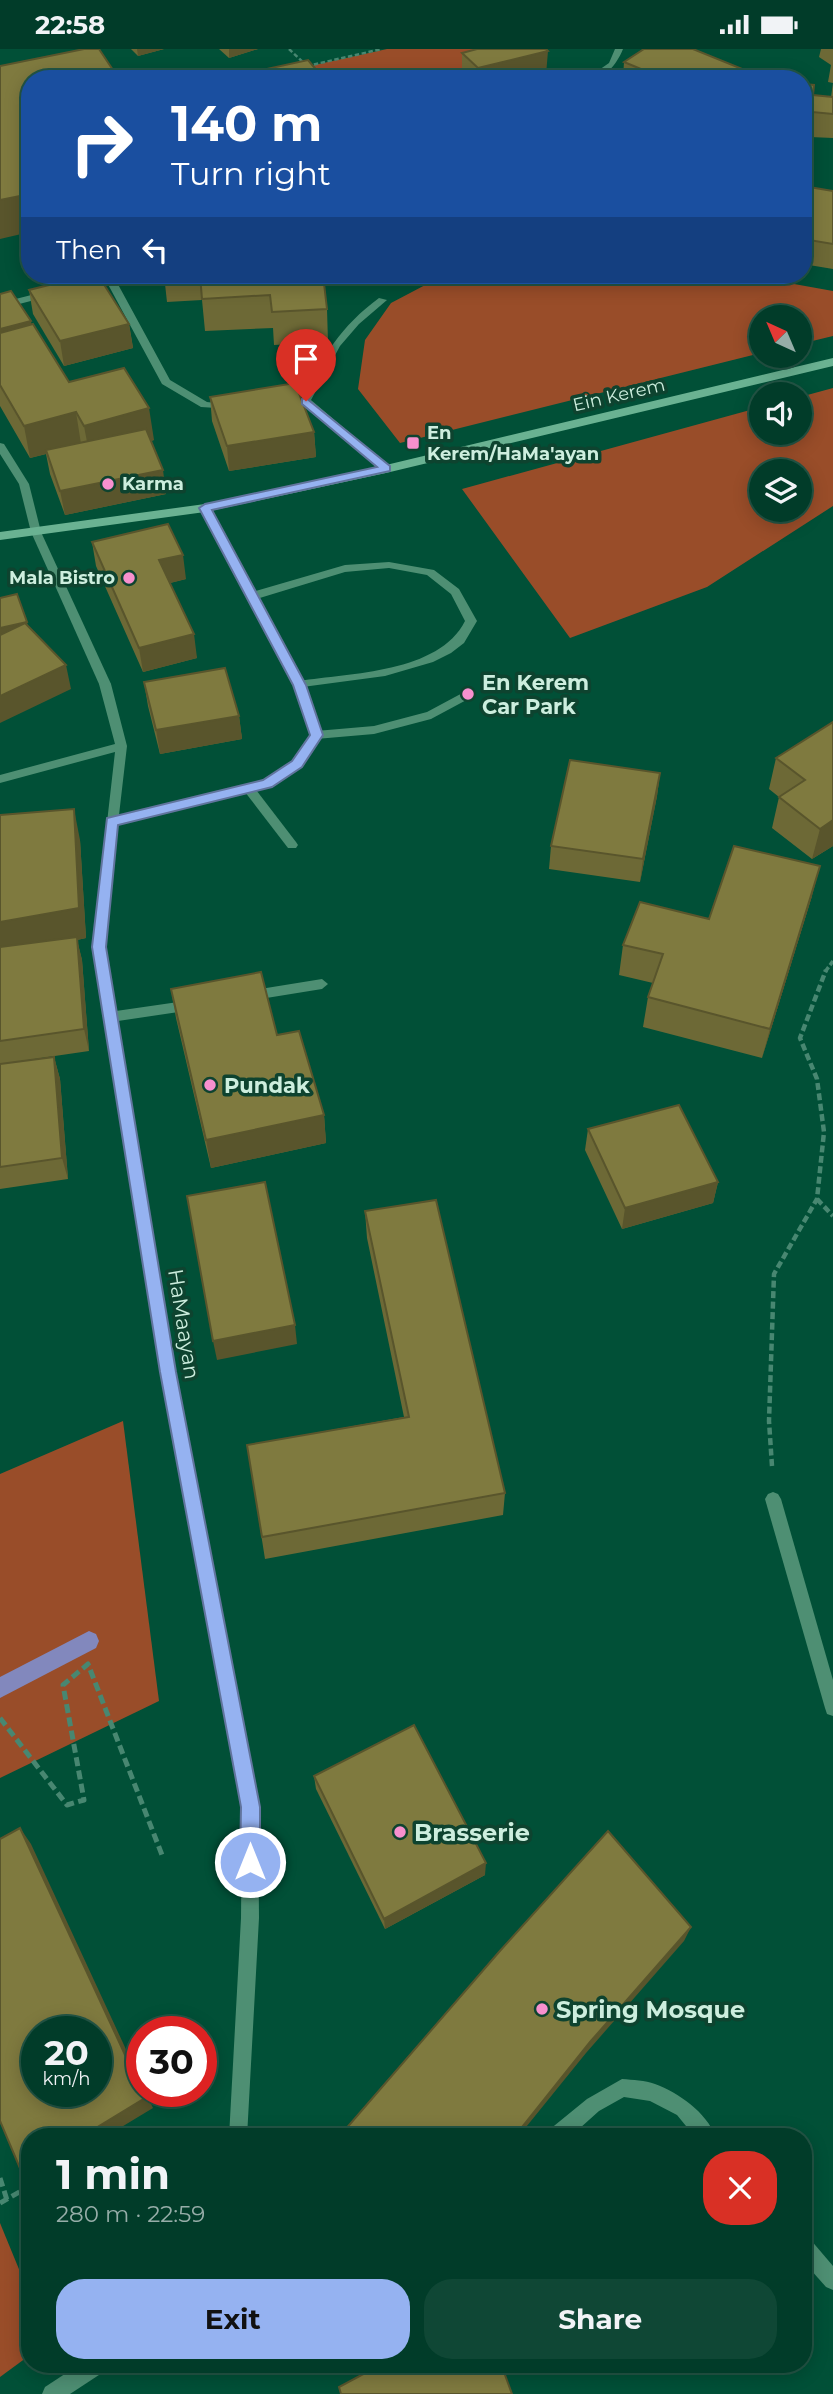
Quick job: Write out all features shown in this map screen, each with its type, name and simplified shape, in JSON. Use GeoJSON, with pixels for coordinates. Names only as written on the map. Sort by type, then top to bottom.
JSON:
{"type":"FeatureCollection","features":[{"type":"Feature","properties":{"kind":"main road","name":"Ein Kerem"},"geometry":{"type":"LineString","coordinates":[[0,536],[205,508],[386,469],[833,362]]}},
{"type":"Feature","properties":{"kind":"street"},"geometry":{"type":"LineString","coordinates":[[604,70],[613,64],[619,49]]}},
{"type":"Feature","properties":{"kind":"street"},"geometry":{"type":"LineString","coordinates":[[117,284],[166,381],[205,405],[240,409]]}},
{"type":"Feature","properties":{"kind":"street"},"geometry":{"type":"LineString","coordinates":[[0,306],[59,291]]}},
{"type":"Feature","properties":{"kind":"street"},"geometry":{"type":"LineString","coordinates":[[306,401],[326,357],[345,331],[382,300]]}},
{"type":"Feature","properties":{"kind":"street"},"geometry":{"type":"LineString","coordinates":[[266,406],[306,401],[386,469]]}},
{"type":"Feature","properties":{"kind":"street","name":"HaMaayan"},"geometry":{"type":"LineString","coordinates":[[0,446],[24,484],[36,532],[105,684],[121,746],[99,947],[168,1372],[250,1807],[250,1918],[238,2128]]}},
{"type":"Feature","properties":{"kind":"street"},"geometry":{"type":"LineString","coordinates":[[205,508],[299,685],[316,735]]}},
{"type":"Feature","properties":{"kind":"street"},"geometry":{"type":"LineString","coordinates":[[253,596],[345,569],[389,565],[430,572],[455,592],[471,621],[459,641],[437,656],[396,670],[299,685]]}},
{"type":"Feature","properties":{"kind":"street"},"geometry":{"type":"LineString","coordinates":[[316,735],[374,730],[431,715],[468,694]]}},
{"type":"Feature","properties":{"kind":"street"},"geometry":{"type":"LineString","coordinates":[[112,821],[267,784],[297,764],[316,735]]}},
{"type":"Feature","properties":{"kind":"street"},"geometry":{"type":"LineString","coordinates":[[0,779],[121,746]]}},
{"type":"Feature","properties":{"kind":"street"},"geometry":{"type":"LineString","coordinates":[[248,789],[292,845]]}},
{"type":"Feature","properties":{"kind":"street"},"geometry":{"type":"LineString","coordinates":[[230,999],[322,984]]}},
{"type":"Feature","properties":{"kind":"street"},"geometry":{"type":"LineString","coordinates":[[111,1017],[203,1003]]}},
{"type":"Feature","properties":{"kind":"street"},"geometry":{"type":"LineString","coordinates":[[773,1499],[833,1708]]}},
{"type":"Feature","properties":{"kind":"street"},"geometry":{"type":"LineString","coordinates":[[566,2128],[593,2105],[622,2088],[652,2092],[683,2109],[699,2128]]}},
{"type":"Feature","properties":{"kind":"street"},"geometry":{"type":"LineString","coordinates":[[812,2256],[833,2280]]}},
{"type":"Feature","properties":{"kind":"street"},"geometry":{"type":"LineString","coordinates":[[52,2394],[84,2373]]}},
{"type":"Feature","properties":{"kind":"path"},"geometry":{"type":"LineString","coordinates":[[289,49],[306,66]]}},
{"type":"Feature","properties":{"kind":"path"},"geometry":{"type":"LineString","coordinates":[[295,68],[382,49]]}},
{"type":"Feature","properties":{"kind":"path"},"geometry":{"type":"LineString","coordinates":[[773,1499],[769,1421],[774,1274],[817,1199],[824,1132],[817,1079],[800,1038],[823,974],[833,961]]}},
{"type":"Feature","properties":{"kind":"path"},"geometry":{"type":"LineString","coordinates":[[817,1199],[833,1216]]}},
{"type":"Feature","properties":{"kind":"path"},"geometry":{"type":"LineString","coordinates":[[0,1718],[67,1805],[84,1800],[63,1685],[88,1664],[162,1855]]}},
{"type":"Feature","properties":{"kind":"path"},"geometry":{"type":"LineString","coordinates":[[0,2178],[4,2202],[21,2192]]}},
{"type":"Feature","properties":{"kind":"shaded area"},"geometry":{"type":"Polygon","coordinates":[[[387,49],[504,49],[490,68],[482,70],[292,70],[387,49]]]}},
{"type":"Feature","properties":{"kind":"shaded area"},"geometry":{"type":"Polygon","coordinates":[[[427,284],[794,284],[833,291],[833,336],[812,341],[812,305],[749,305],[749,356],[400,443],[358,389],[365,340],[391,303],[427,284]]]}},
{"type":"Feature","properties":{"kind":"shaded area"},"geometry":{"type":"Polygon","coordinates":[[[833,388],[833,506],[812,520],[812,459],[749,459],[749,522],[808,522],[707,587],[570,638],[462,489],[749,410],[749,445],[812,445],[812,394],[833,388]]]}},
{"type":"Feature","properties":{"kind":"shaded area"},"geometry":{"type":"Polygon","coordinates":[[[123,1421],[159,1701],[0,1778],[0,1474],[123,1421]]]}},
{"type":"Feature","properties":{"kind":"shaded area"},"geometry":{"type":"Polygon","coordinates":[[[0,2223],[21,2274],[21,2362],[0,2377],[0,2223]]]}},
{"type":"Feature","properties":{"kind":"building"},"geometry":{"type":"Polygon","coordinates":[[[84,49],[99,49],[113,70],[21,70],[21,196],[0,200],[0,66],[84,49]]]}},
{"type":"Feature","properties":{"kind":"building"},"geometry":{"type":"Polygon","coordinates":[[[477,49],[548,51],[478,68],[462,53],[477,49]]]}},
{"type":"Feature","properties":{"kind":"building"},"geometry":{"type":"Polygon","coordinates":[[[644,49],[693,49],[745,70],[643,70],[624,62],[644,49]]]}},
{"type":"Feature","properties":{"kind":"building"},"geometry":{"type":"Polygon","coordinates":[[[308,60],[316,70],[262,70],[308,60]]]}},
{"type":"Feature","properties":{"kind":"building"},"geometry":{"type":"Polygon","coordinates":[[[812,85],[813,95],[833,97],[833,114],[813,112],[813,119],[812,85]]]}},
{"type":"Feature","properties":{"kind":"building"},"geometry":{"type":"Polygon","coordinates":[[[812,188],[833,191],[833,244],[812,240],[812,188]]]}},
{"type":"Feature","properties":{"kind":"building"},"geometry":{"type":"Polygon","coordinates":[[[53,284],[104,284],[129,324],[60,341],[29,290],[53,284]]]}},
{"type":"Feature","properties":{"kind":"building"},"geometry":{"type":"Polygon","coordinates":[[[201,284],[324,284],[327,309],[272,312],[270,295],[202,299],[201,284]]]}},
{"type":"Feature","properties":{"kind":"building"},"geometry":{"type":"Polygon","coordinates":[[[11,291],[31,321],[0,329],[0,294],[11,291]]]}},
{"type":"Feature","properties":{"kind":"building"},"geometry":{"type":"Polygon","coordinates":[[[33,324],[69,382],[124,368],[149,408],[84,426],[76,412],[24,426],[0,385],[0,333],[33,324]]]}},
{"type":"Feature","properties":{"kind":"building"},"geometry":{"type":"Polygon","coordinates":[[[295,383],[314,432],[227,446],[210,397],[295,383]]]}},
{"type":"Feature","properties":{"kind":"building"},"geometry":{"type":"Polygon","coordinates":[[[146,429],[163,470],[60,491],[46,450],[146,429]]]}},
{"type":"Feature","properties":{"kind":"building"},"geometry":{"type":"Polygon","coordinates":[[[168,524],[183,555],[159,560],[194,634],[139,648],[92,542],[168,524]]]}},
{"type":"Feature","properties":{"kind":"building"},"geometry":{"type":"Polygon","coordinates":[[[17,594],[27,622],[0,628],[0,598],[17,594]]]}},
{"type":"Feature","properties":{"kind":"building"},"geometry":{"type":"Polygon","coordinates":[[[25,623],[66,665],[0,696],[0,635],[25,623]]]}},
{"type":"Feature","properties":{"kind":"building"},"geometry":{"type":"Polygon","coordinates":[[[225,668],[239,716],[156,730],[144,682],[225,668]]]}},
{"type":"Feature","properties":{"kind":"building"},"geometry":{"type":"Polygon","coordinates":[[[833,722],[833,820],[820,829],[779,797],[805,780],[776,758],[833,722]]]}},
{"type":"Feature","properties":{"kind":"building"},"geometry":{"type":"Polygon","coordinates":[[[570,760],[660,773],[643,859],[551,846],[570,760]]]}},
{"type":"Feature","properties":{"kind":"building"},"geometry":{"type":"Polygon","coordinates":[[[74,809],[79,908],[0,922],[0,815],[74,809]]]}},
{"type":"Feature","properties":{"kind":"building"},"geometry":{"type":"Polygon","coordinates":[[[734,846],[820,866],[770,1029],[648,997],[663,954],[623,945],[640,902],[709,919],[734,846]]]}},
{"type":"Feature","properties":{"kind":"building"},"geometry":{"type":"Polygon","coordinates":[[[77,937],[84,1029],[0,1041],[0,947],[77,937]]]}},
{"type":"Feature","properties":{"kind":"building"},"geometry":{"type":"Polygon","coordinates":[[[261,972],[277,1035],[299,1031],[324,1115],[206,1140],[171,989],[261,972]]]}},
{"type":"Feature","properties":{"kind":"building"},"geometry":{"type":"Polygon","coordinates":[[[54,1057],[62,1158],[0,1167],[0,1064],[54,1057]]]}},
{"type":"Feature","properties":{"kind":"building"},"geometry":{"type":"Polygon","coordinates":[[[679,1105],[718,1182],[625,1208],[588,1129],[679,1105]]]}},
{"type":"Feature","properties":{"kind":"building"},"geometry":{"type":"Polygon","coordinates":[[[265,1182],[295,1325],[213,1341],[187,1196],[265,1182]]]}},
{"type":"Feature","properties":{"kind":"building"},"geometry":{"type":"Polygon","coordinates":[[[436,1200],[505,1493],[262,1537],[247,1445],[409,1417],[365,1211],[436,1200]]]}},
{"type":"Feature","properties":{"kind":"building","name":"Brasserie"},"geometry":{"type":"Polygon","coordinates":[[[414,1725],[486,1863],[384,1919],[314,1776],[414,1725]]]}},
{"type":"Feature","properties":{"kind":"building"},"geometry":{"type":"Polygon","coordinates":[[[20,1828],[107,2016],[21,2016],[21,2107],[112,2107],[112,2027],[126,2057],[126,2107],[130,2107],[96,2128],[21,2128],[21,2171],[0,2121],[0,1839],[20,1828]]]}},
{"type":"Feature","properties":{"kind":"building","name":"Spring Mosque"},"geometry":{"type":"Polygon","coordinates":[[[608,1831],[691,1927],[590,2042],[521,2128],[347,2128],[608,1831]]]}},
{"type":"Feature","properties":{"kind":"building"},"geometry":{"type":"Polygon","coordinates":[[[365,2373],[504,2373],[512,2394],[341,2394],[339,2387],[365,2373]]]}},
{"type":"Feature","properties":{"kind":"waterway"},"geometry":{"type":"LineString","coordinates":[[0,1688],[89,1641]]}},
{"type":"Feature","properties":{"kind":"place","name":"En Kerem/HaMa'ayan"},"geometry":{"type":"Point","coordinates":[413,443]}},
{"type":"Feature","properties":{"kind":"place","name":"Karma"},"geometry":{"type":"Point","coordinates":[108,484]}},
{"type":"Feature","properties":{"kind":"place","name":"Mala Bistro"},"geometry":{"type":"Point","coordinates":[129,578]}},
{"type":"Feature","properties":{"kind":"place","name":"En Kerem Car Park"},"geometry":{"type":"Point","coordinates":[468,694]}},
{"type":"Feature","properties":{"kind":"place","name":"Pundak"},"geometry":{"type":"Point","coordinates":[210,1085]}},
{"type":"Feature","properties":{"kind":"place","name":"Brasserie"},"geometry":{"type":"Point","coordinates":[400,1832]}},
{"type":"Feature","properties":{"kind":"place","name":"Spring Mosque"},"geometry":{"type":"Point","coordinates":[542,2009]}},
{"type":"Feature","properties":{"kind":"route"},"geometry":{"type":"LineString","coordinates":[[250,1862],[250,1807],[168,1372],[99,947],[112,821],[267,784],[297,764],[316,735],[299,685],[205,508],[386,469],[306,401]]}}]}
